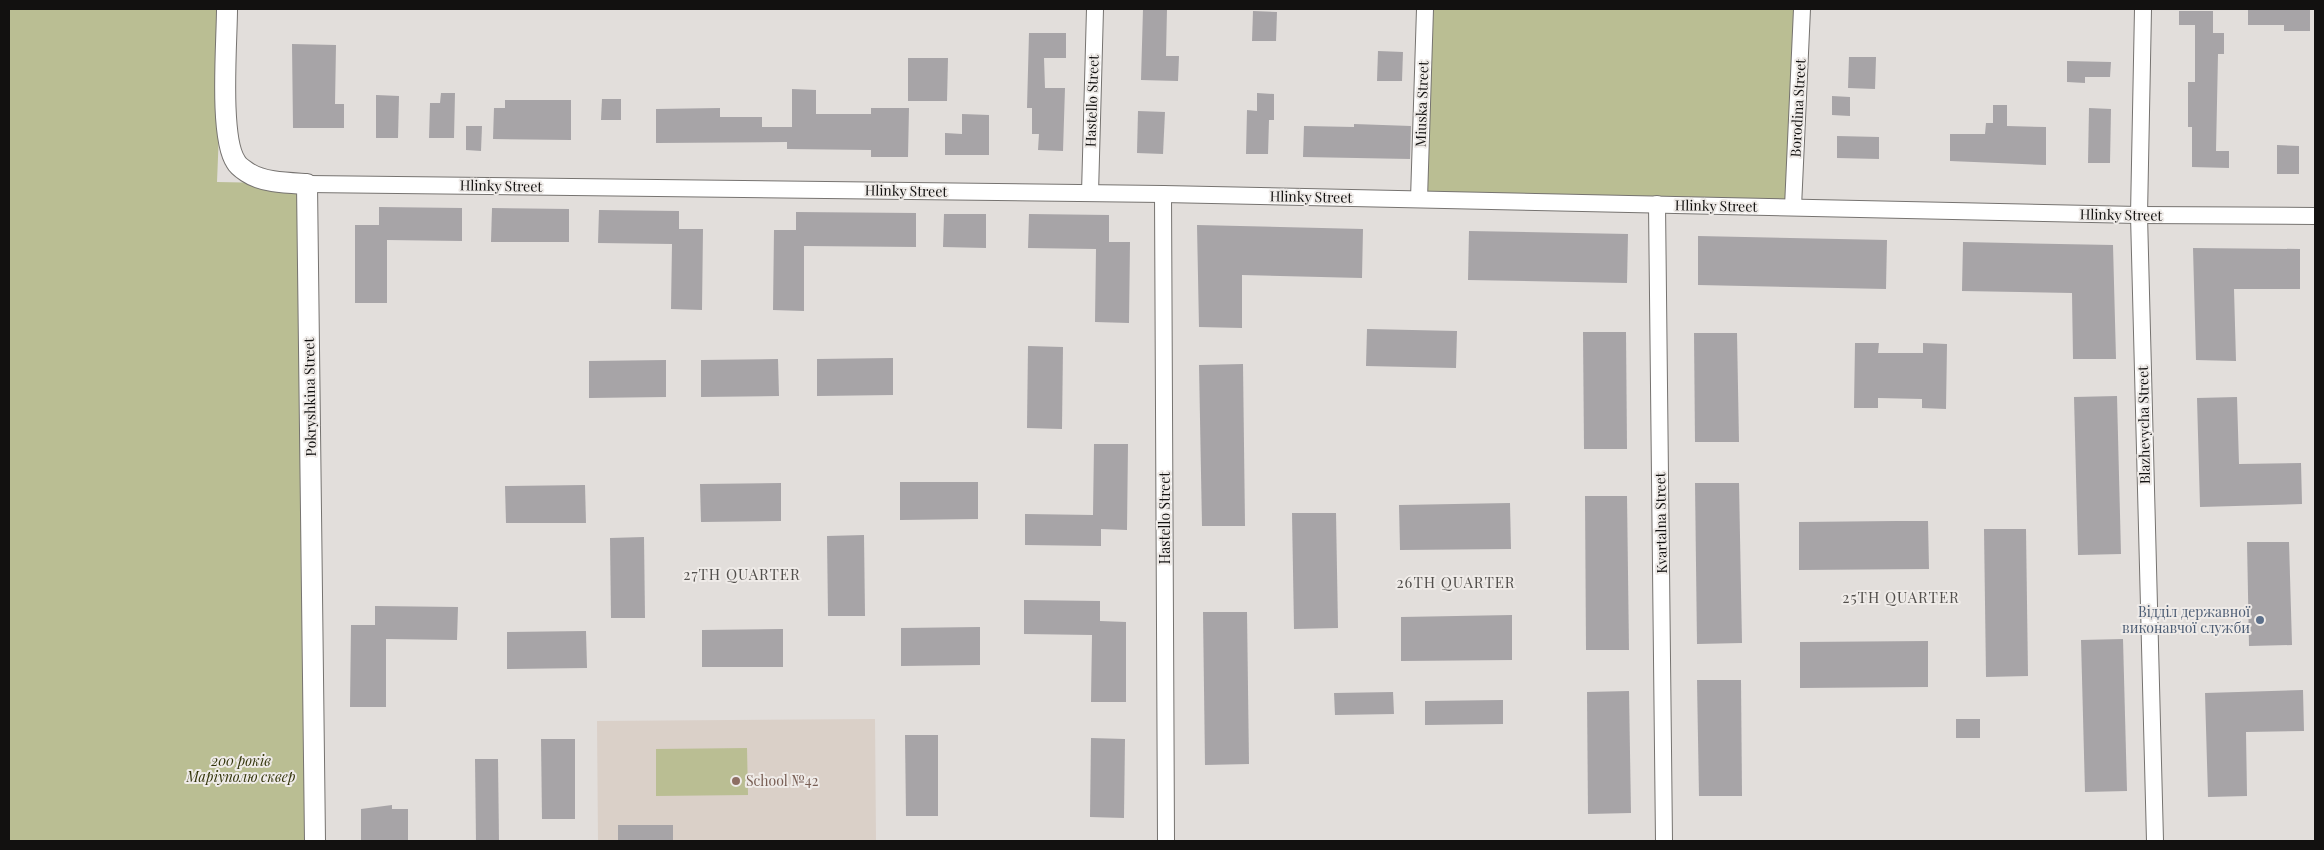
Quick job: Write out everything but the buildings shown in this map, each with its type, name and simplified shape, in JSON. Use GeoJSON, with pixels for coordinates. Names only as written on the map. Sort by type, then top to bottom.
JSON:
{"type":"FeatureCollection","features":[{"type":"Feature","properties":{"kind":"street"},"geometry":{"type":"LineString","coordinates":[[227,9],[227,118],[230,146],[236,162],[248,173],[263,178],[308,184]]}},
{"type":"Feature","properties":{"kind":"street","name":"Hastello Street"},"geometry":{"type":"LineString","coordinates":[[1090,193],[1095,9]]}},
{"type":"Feature","properties":{"kind":"street","name":"Miuska Street"},"geometry":{"type":"LineString","coordinates":[[1419,199],[1425,9]]}},
{"type":"Feature","properties":{"kind":"street","name":"Borodina Street"},"geometry":{"type":"LineString","coordinates":[[1793,207],[1802,9]]}},
{"type":"Feature","properties":{"kind":"street","name":"Blazhevycha Street"},"geometry":{"type":"LineString","coordinates":[[2143,9],[2139,215],[2155,841]]}},
{"type":"Feature","properties":{"kind":"street","name":"Hlinky Street"},"geometry":{"type":"LineString","coordinates":[[308,184],[1163,194],[2139,215],[2315,216]]}},
{"type":"Feature","properties":{"kind":"street","name":"Pokryshkina Street"},"geometry":{"type":"LineString","coordinates":[[308,184],[314,841]]}},
{"type":"Feature","properties":{"kind":"street","name":"Hastello Street"},"geometry":{"type":"LineString","coordinates":[[1163,194],[1166,841]]}},
{"type":"Feature","properties":{"kind":"street","name":"Kvartalna Street"},"geometry":{"type":"LineString","coordinates":[[1657,204],[1664,841]]}},
{"type":"Feature","properties":{"kind":"shaded area","name":"School №42"},"geometry":{"type":"Polygon","coordinates":[[[875,719],[876,841],[598,841],[597,721],[875,719]]]}},
{"type":"Feature","properties":{"kind":"green space","name":"200 років Маріуполю сквер"},"geometry":{"type":"Polygon","coordinates":[[[9,9],[224,9],[217,182],[307,184],[315,841],[9,841],[9,9]]]}},
{"type":"Feature","properties":{"kind":"green space"},"geometry":{"type":"Polygon","coordinates":[[[1431,9],[1796,9],[1788,202],[1425,195],[1431,9]]]}},
{"type":"Feature","properties":{"kind":"green space"},"geometry":{"type":"Polygon","coordinates":[[[747,748],[748,795],[656,796],[656,749],[747,748]]]}},
{"type":"Feature","properties":{"kind":"place","name":"Відділ державної виконавчої служби"},"geometry":{"type":"Point","coordinates":[2260,620]}},
{"type":"Feature","properties":{"kind":"place","name":"School №42"},"geometry":{"type":"Point","coordinates":[736,781]}},
{"type":"Feature","properties":{"kind":"district","name":"27TH QUARTER"},"geometry":{"type":"Point","coordinates":[742,575]}},
{"type":"Feature","properties":{"kind":"district","name":"26TH QUARTER"},"geometry":{"type":"Point","coordinates":[1456,583]}},
{"type":"Feature","properties":{"kind":"district","name":"25TH QUARTER"},"geometry":{"type":"Point","coordinates":[1901,598]}}]}
